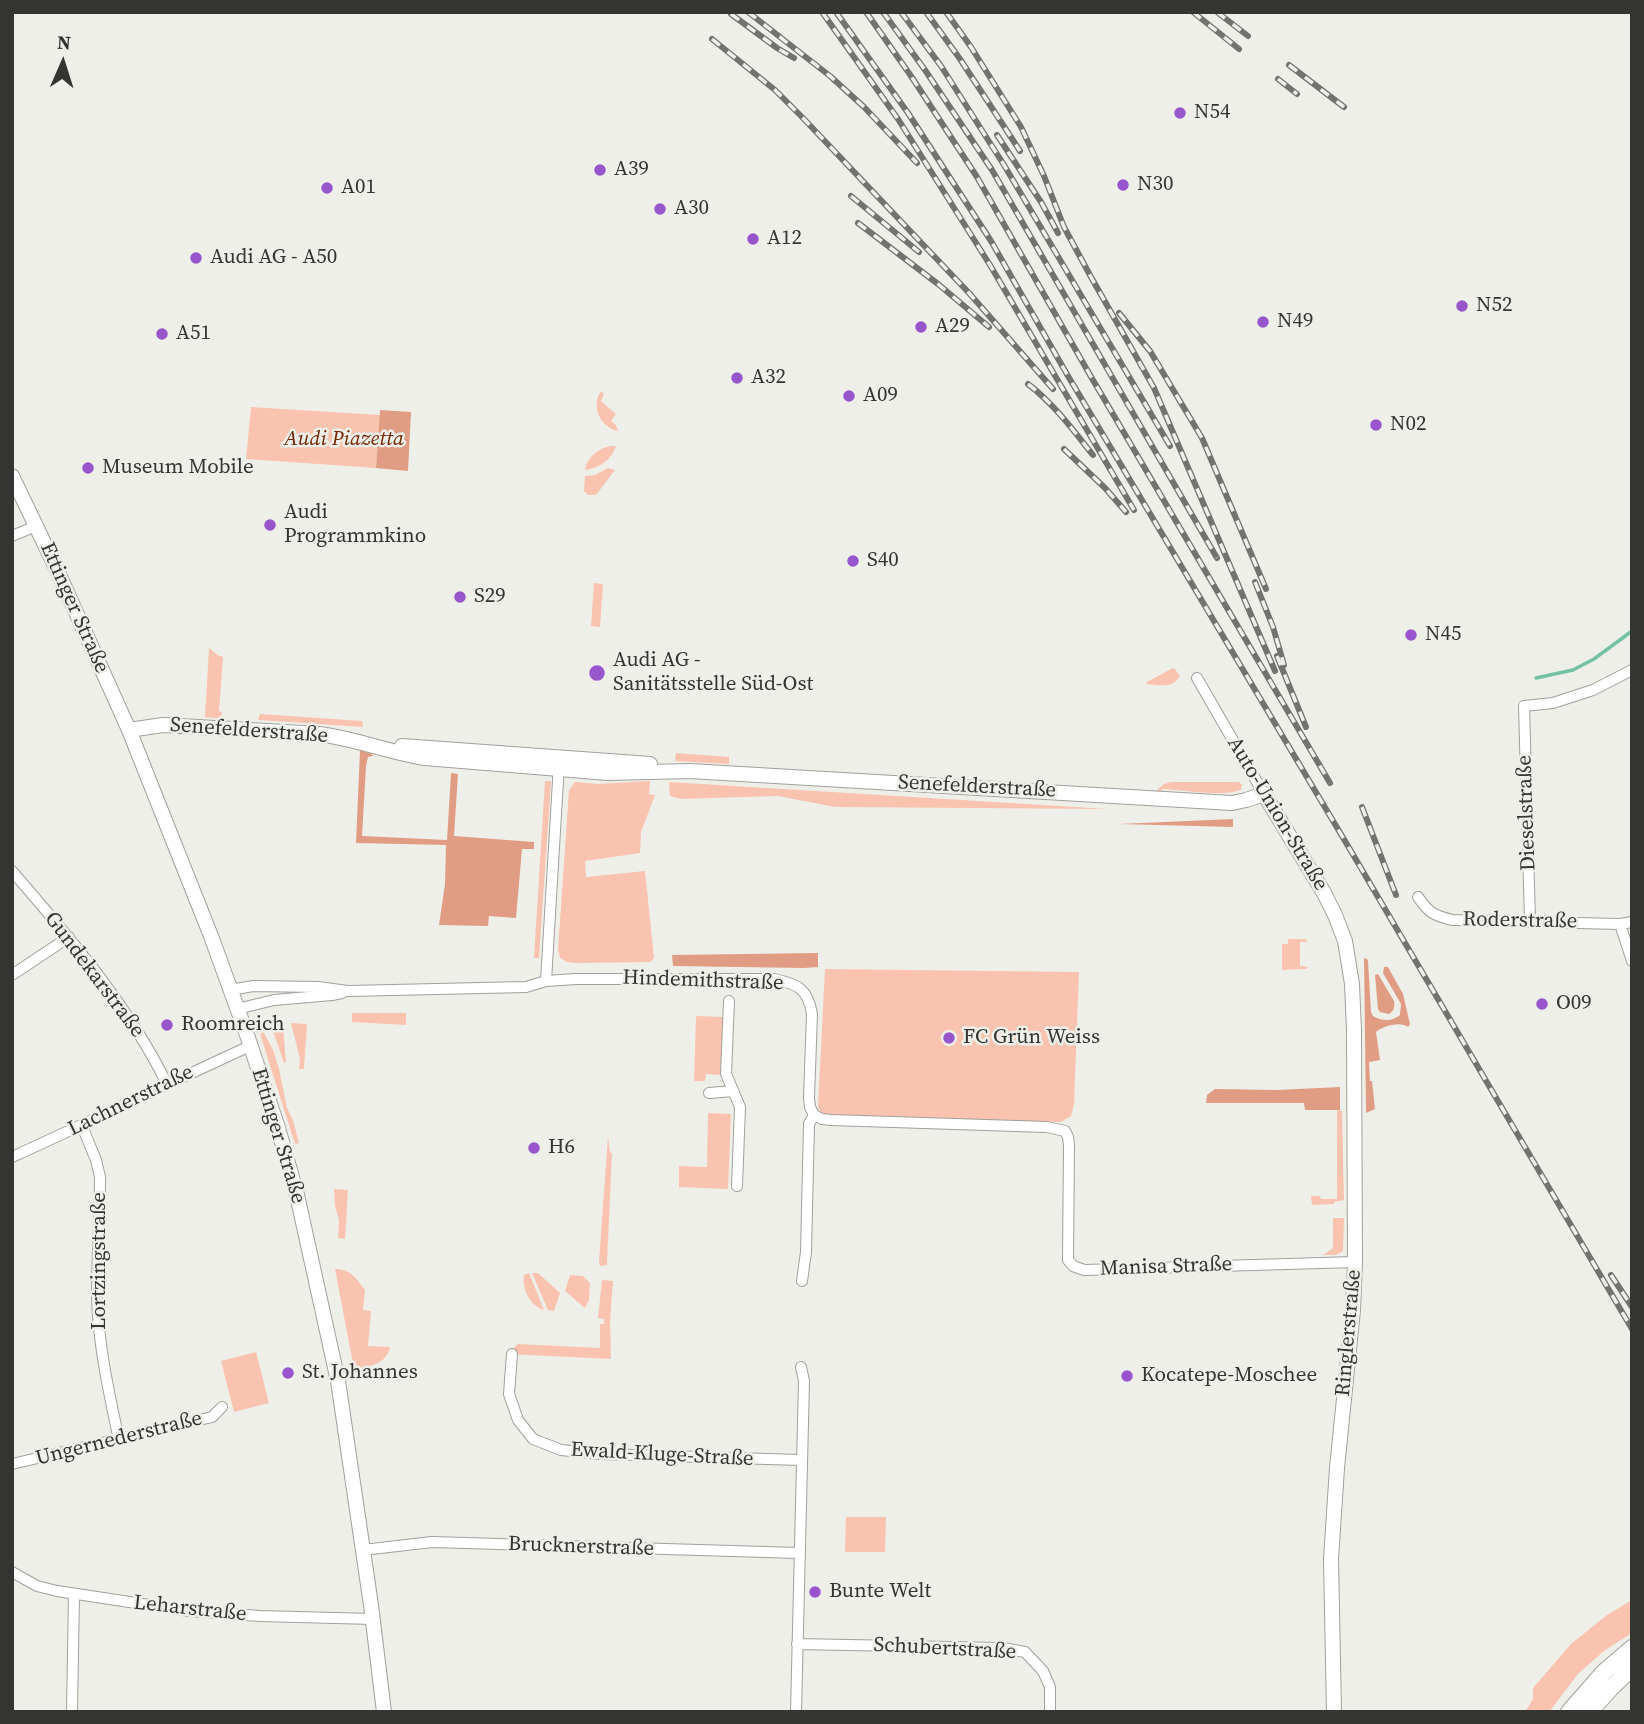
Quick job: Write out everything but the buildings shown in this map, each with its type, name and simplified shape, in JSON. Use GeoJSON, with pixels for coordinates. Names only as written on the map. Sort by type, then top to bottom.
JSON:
{"type":"FeatureCollection","features":[{"type":"Feature","properties":{"kind":"main road"},"geometry":{"type":"LineString","coordinates":[[1569,1712],[1604,1672],[1632,1648]]}},
{"type":"Feature","properties":{"kind":"main road"},"geometry":{"type":"LineString","coordinates":[[1590,1712],[1632,1668]]}},
{"type":"Feature","properties":{"kind":"street","name":"Ettinger Straße"},"geometry":{"type":"LineString","coordinates":[[12,476],[129,730],[211,936],[278,1128],[297,1195],[338,1381],[384,1712]]}},
{"type":"Feature","properties":{"kind":"street"},"geometry":{"type":"LineString","coordinates":[[12,536],[36,526]]}},
{"type":"Feature","properties":{"kind":"street","name":"Dieselstraße"},"geometry":{"type":"LineString","coordinates":[[1530,921],[1524,706],[1553,703],[1593,690],[1632,670]]}},
{"type":"Feature","properties":{"kind":"street","name":"Auto-Union-Straße"},"geometry":{"type":"LineString","coordinates":[[1197,678],[1324,893],[1348,954]]}},
{"type":"Feature","properties":{"kind":"street","name":"Senefelderstraße"},"geometry":{"type":"LineString","coordinates":[[129,730],[163,725],[320,734],[369,744],[559,764],[662,765],[690,771],[1232,803],[1264,794]]}},
{"type":"Feature","properties":{"kind":"street"},"geometry":{"type":"LineString","coordinates":[[546,981],[559,764]]}},
{"type":"Feature","properties":{"kind":"street","name":"Gundekarstraße"},"geometry":{"type":"LineString","coordinates":[[12,871],[69,937],[124,1010],[152,1054],[167,1084]]}},
{"type":"Feature","properties":{"kind":"street","name":"Roderstraße"},"geometry":{"type":"LineString","coordinates":[[1418,897],[1427,911],[1451,920],[1626,923]]}},
{"type":"Feature","properties":{"kind":"street"},"geometry":{"type":"LineString","coordinates":[[1626,923],[1632,961]]}},
{"type":"Feature","properties":{"kind":"street"},"geometry":{"type":"LineString","coordinates":[[12,975],[69,937]]}},
{"type":"Feature","properties":{"kind":"street","name":"Ringlerstraße"},"geometry":{"type":"LineString","coordinates":[[1334,1712],[1331,1559],[1356,1262],[1354,1030],[1348,954]]}},
{"type":"Feature","properties":{"kind":"street","name":"Hindemithstraße"},"geometry":{"type":"LineString","coordinates":[[230,990],[253,986],[318,987],[348,991],[526,987],[546,981],[602,978],[774,979],[801,988],[810,1001],[812,1014],[809,1098],[814,1115],[809,1124],[806,1252],[802,1281]]}},
{"type":"Feature","properties":{"kind":"street","name":"Hindemithstraße"},"geometry":{"type":"LineString","coordinates":[[237,1009],[274,1000],[332,996],[348,991]]}},
{"type":"Feature","properties":{"kind":"street"},"geometry":{"type":"LineString","coordinates":[[729,1001],[726,1074],[740,1107],[737,1186]]}},
{"type":"Feature","properties":{"kind":"street","name":"Lachnerstraße"},"geometry":{"type":"LineString","coordinates":[[12,1157],[250,1046]]}},
{"type":"Feature","properties":{"kind":"street"},"geometry":{"type":"LineString","coordinates":[[709,1093],[733,1091]]}},
{"type":"Feature","properties":{"kind":"street","name":"Manisa Straße"},"geometry":{"type":"LineString","coordinates":[[814,1115],[831,1120],[1046,1127],[1065,1130],[1069,1145],[1068,1260],[1073,1266],[1084,1269],[1356,1262]]}},
{"type":"Feature","properties":{"kind":"street","name":"Lortzingstraße"},"geometry":{"type":"LineString","coordinates":[[82,1126],[100,1177],[97,1297],[100,1338],[119,1440]]}},
{"type":"Feature","properties":{"kind":"street","name":"Ewald-Kluge-Straße"},"geometry":{"type":"LineString","coordinates":[[512,1354],[509,1394],[518,1420],[533,1438],[561,1450],[601,1454],[801,1461]]}},
{"type":"Feature","properties":{"kind":"street"},"geometry":{"type":"LineString","coordinates":[[796,1712],[804,1381],[801,1367]]}},
{"type":"Feature","properties":{"kind":"street","name":"Ungernederstraße"},"geometry":{"type":"LineString","coordinates":[[12,1465],[212,1417],[222,1407]]}},
{"type":"Feature","properties":{"kind":"street","name":"Brucknerstraße"},"geometry":{"type":"LineString","coordinates":[[363,1550],[432,1542],[799,1553]]}},
{"type":"Feature","properties":{"kind":"street","name":"Leharstraße"},"geometry":{"type":"LineString","coordinates":[[12,1572],[37,1586],[189,1611],[373,1619]]}},
{"type":"Feature","properties":{"kind":"street"},"geometry":{"type":"LineString","coordinates":[[72,1712],[74,1594]]}},
{"type":"Feature","properties":{"kind":"street","name":"Schubertstraße"},"geometry":{"type":"LineString","coordinates":[[797,1644],[1018,1650],[1025,1652],[1043,1671],[1050,1687],[1050,1712]]}},
{"type":"Feature","properties":{"kind":"green space"},"geometry":{"type":"Polygon","coordinates":[[[601,391],[604,394],[601,401],[616,414],[611,421],[618,431],[607,426],[599,416],[597,403],[601,391]]]}},
{"type":"Feature","properties":{"kind":"green space","name":"Audi Piazetta"},"geometry":{"type":"Polygon","coordinates":[[[251,407],[380,415],[376,468],[246,459],[251,407]]]}},
{"type":"Feature","properties":{"kind":"green space"},"geometry":{"type":"Polygon","coordinates":[[[616,446],[608,459],[585,470],[594,454],[616,446]]]}},
{"type":"Feature","properties":{"kind":"green space"},"geometry":{"type":"Polygon","coordinates":[[[608,468],[615,470],[596,495],[588,495],[584,491],[585,476],[595,475],[608,468]]]}},
{"type":"Feature","properties":{"kind":"green space"},"geometry":{"type":"Polygon","coordinates":[[[594,583],[603,584],[600,627],[591,626],[594,583]]]}},
{"type":"Feature","properties":{"kind":"green space"},"geometry":{"type":"Polygon","coordinates":[[[209,648],[223,657],[219,711],[222,712],[221,719],[205,717],[209,648]]]}},
{"type":"Feature","properties":{"kind":"green space"},"geometry":{"type":"Polygon","coordinates":[[[1173,668],[1180,676],[1174,683],[1146,684],[1147,682],[1173,668]]]}},
{"type":"Feature","properties":{"kind":"green space"},"geometry":{"type":"Polygon","coordinates":[[[260,714],[362,721],[363,727],[258,720],[260,714]]]}},
{"type":"Feature","properties":{"kind":"green space"},"geometry":{"type":"Polygon","coordinates":[[[676,753],[729,757],[729,764],[675,761],[676,753]]]}},
{"type":"Feature","properties":{"kind":"green space"},"geometry":{"type":"Polygon","coordinates":[[[545,781],[551,781],[539,958],[534,958],[545,781]]]}},
{"type":"Feature","properties":{"kind":"green space"},"geometry":{"type":"Polygon","coordinates":[[[650,781],[649,794],[655,795],[641,832],[640,853],[585,861],[586,877],[645,871],[654,958],[650,962],[567,962],[560,958],[558,950],[569,790],[575,782],[598,784],[650,781]]]}},
{"type":"Feature","properties":{"kind":"green space"},"geometry":{"type":"Polygon","coordinates":[[[669,782],[1108,809],[835,807],[778,796],[681,799],[670,796],[669,782]]]}},
{"type":"Feature","properties":{"kind":"green space"},"geometry":{"type":"Polygon","coordinates":[[[1171,782],[1239,782],[1242,785],[1241,790],[1223,793],[1162,789],[1156,791],[1171,782]]]}},
{"type":"Feature","properties":{"kind":"green space"},"geometry":{"type":"Polygon","coordinates":[[[1288,939],[1306,939],[1307,942],[1300,942],[1300,966],[1308,967],[1306,969],[1282,970],[1282,944],[1288,944],[1288,939]]]}},
{"type":"Feature","properties":{"kind":"green space","name":"FC Grün Weiss"},"geometry":{"type":"Polygon","coordinates":[[[825,969],[1079,972],[1074,1104],[1071,1116],[1061,1122],[828,1117],[821,1113],[818,1107],[825,969]]]}},
{"type":"Feature","properties":{"kind":"green space"},"geometry":{"type":"Polygon","coordinates":[[[352,1013],[406,1013],[406,1025],[352,1022],[352,1013]]]}},
{"type":"Feature","properties":{"kind":"green space"},"geometry":{"type":"Polygon","coordinates":[[[696,1016],[723,1017],[721,1075],[706,1074],[705,1081],[694,1081],[696,1016]]]}},
{"type":"Feature","properties":{"kind":"green space"},"geometry":{"type":"Polygon","coordinates":[[[291,1023],[307,1024],[304,1069],[299,1069],[300,1059],[291,1023]]]}},
{"type":"Feature","properties":{"kind":"green space"},"geometry":{"type":"Polygon","coordinates":[[[281,1024],[283,1027],[284,1063],[271,1025],[281,1024]]]}},
{"type":"Feature","properties":{"kind":"green space"},"geometry":{"type":"Polygon","coordinates":[[[262,1032],[273,1050],[287,1108],[299,1143],[295,1144],[260,1034],[262,1032]]]}},
{"type":"Feature","properties":{"kind":"green space"},"geometry":{"type":"Polygon","coordinates":[[[1337,1110],[1342,1111],[1344,1200],[1334,1204],[1312,1205],[1311,1196],[1337,1199],[1337,1110]]]}},
{"type":"Feature","properties":{"kind":"green space"},"geometry":{"type":"Polygon","coordinates":[[[708,1113],[731,1114],[728,1189],[679,1187],[679,1166],[707,1167],[708,1113]]]}},
{"type":"Feature","properties":{"kind":"green space"},"geometry":{"type":"Polygon","coordinates":[[[608,1137],[612,1153],[607,1265],[600,1266],[599,1261],[608,1137]]]}},
{"type":"Feature","properties":{"kind":"green space"},"geometry":{"type":"Polygon","coordinates":[[[334,1189],[348,1190],[345,1239],[338,1238],[339,1220],[334,1189]]]}},
{"type":"Feature","properties":{"kind":"green space"},"geometry":{"type":"Polygon","coordinates":[[[1333,1218],[1344,1218],[1343,1251],[1336,1255],[1323,1255],[1333,1248],[1333,1218]]]}},
{"type":"Feature","properties":{"kind":"green space"},"geometry":{"type":"Polygon","coordinates":[[[335,1269],[349,1272],[365,1290],[363,1310],[371,1311],[368,1346],[390,1347],[385,1357],[376,1364],[354,1369],[335,1269]]]}},
{"type":"Feature","properties":{"kind":"green space"},"geometry":{"type":"Polygon","coordinates":[[[529,1273],[544,1310],[531,1301],[526,1291],[524,1275],[529,1273]]]}},
{"type":"Feature","properties":{"kind":"green space"},"geometry":{"type":"Polygon","coordinates":[[[532,1273],[538,1273],[560,1293],[554,1311],[548,1310],[532,1273]]]}},
{"type":"Feature","properties":{"kind":"green space"},"geometry":{"type":"Polygon","coordinates":[[[570,1275],[583,1276],[590,1283],[589,1300],[585,1308],[565,1291],[570,1275]]]}},
{"type":"Feature","properties":{"kind":"green space"},"geometry":{"type":"Polygon","coordinates":[[[603,1280],[613,1281],[611,1359],[507,1354],[518,1344],[600,1348],[600,1324],[604,1324],[604,1319],[598,1318],[603,1280]]]}},
{"type":"Feature","properties":{"kind":"green space"},"geometry":{"type":"Polygon","coordinates":[[[256,1352],[269,1403],[234,1412],[221,1361],[256,1352]]]}},
{"type":"Feature","properties":{"kind":"green space"},"geometry":{"type":"Polygon","coordinates":[[[846,1517],[886,1517],[885,1552],[845,1552],[846,1517]]]}},
{"type":"Feature","properties":{"kind":"green space"},"geometry":{"type":"Polygon","coordinates":[[[1632,1600],[1632,1633],[1605,1650],[1578,1674],[1549,1712],[1525,1712],[1533,1699],[1533,1688],[1571,1644],[1607,1615],[1632,1600]]]}},
{"type":"Feature","properties":{"kind":"shaded area"},"geometry":{"type":"Polygon","coordinates":[[[380,410],[411,412],[408,471],[376,468],[380,410]]]}},
{"type":"Feature","properties":{"kind":"shaded area"},"geometry":{"type":"Polygon","coordinates":[[[360,750],[373,756],[368,757],[366,766],[362,836],[447,840],[451,773],[458,774],[454,836],[534,842],[534,849],[522,849],[516,918],[489,916],[488,926],[439,925],[445,884],[446,845],[356,843],[360,750]]]}},
{"type":"Feature","properties":{"kind":"shaded area"},"geometry":{"type":"Polygon","coordinates":[[[1233,819],[1233,827],[1119,824],[1233,819]]]}},
{"type":"Feature","properties":{"kind":"shaded area"},"geometry":{"type":"Polygon","coordinates":[[[818,953],[818,967],[804,968],[673,966],[672,955],[818,953]]]}},
{"type":"Feature","properties":{"kind":"shaded area"},"geometry":{"type":"Polygon","coordinates":[[[1364,958],[1368,961],[1373,1016],[1387,1020],[1400,1015],[1401,1004],[1383,973],[1384,967],[1388,967],[1403,994],[1410,1024],[1408,1027],[1401,1024],[1392,1025],[1376,1032],[1380,1060],[1369,1062],[1375,1109],[1366,1113],[1364,958]]]}},
{"type":"Feature","properties":{"kind":"shaded area"},"geometry":{"type":"Polygon","coordinates":[[[1378,974],[1394,1001],[1394,1009],[1389,1014],[1378,1009],[1375,975],[1378,974]]]}},
{"type":"Feature","properties":{"kind":"shaded area"},"geometry":{"type":"Polygon","coordinates":[[[1340,1087],[1340,1110],[1305,1110],[1304,1103],[1206,1103],[1207,1095],[1215,1089],[1340,1087]]]}},
{"type":"Feature","properties":{"kind":"waterway"},"geometry":{"type":"LineString","coordinates":[[1536,678],[1573,670],[1594,659],[1632,631]]}},
{"type":"Feature","properties":{"kind":"railway"},"geometry":{"type":"LineString","coordinates":[[748,12],[830,76],[864,107],[917,163]]}},
{"type":"Feature","properties":{"kind":"railway"},"geometry":{"type":"LineString","coordinates":[[822,12],[898,119],[990,265],[1134,510]]}},
{"type":"Feature","properties":{"kind":"railway"},"geometry":{"type":"LineString","coordinates":[[836,12],[908,113],[991,241],[1068,376],[1632,1329]]}},
{"type":"Feature","properties":{"kind":"railway"},"geometry":{"type":"LineString","coordinates":[[866,12],[977,177],[1330,783]]}},
{"type":"Feature","properties":{"kind":"railway"},"geometry":{"type":"LineString","coordinates":[[883,12],[992,170],[1217,558]]}},
{"type":"Feature","properties":{"kind":"railway"},"geometry":{"type":"LineString","coordinates":[[901,12],[941,66],[1004,165],[1170,446]]}},
{"type":"Feature","properties":{"kind":"railway"},"geometry":{"type":"LineString","coordinates":[[926,12],[1020,151]]}},
{"type":"Feature","properties":{"kind":"railway"},"geometry":{"type":"LineString","coordinates":[[946,12],[1021,127],[1064,227],[1154,388],[1275,671]]}},
{"type":"Feature","properties":{"kind":"railway"},"geometry":{"type":"LineString","coordinates":[[1193,12],[1239,49]]}},
{"type":"Feature","properties":{"kind":"railway"},"geometry":{"type":"LineString","coordinates":[[1217,12],[1248,36]]}},
{"type":"Feature","properties":{"kind":"railway"},"geometry":{"type":"LineString","coordinates":[[731,14],[794,58]]}},
{"type":"Feature","properties":{"kind":"railway"},"geometry":{"type":"LineString","coordinates":[[712,39],[775,90],[802,117],[969,293],[1053,389]]}},
{"type":"Feature","properties":{"kind":"railway"},"geometry":{"type":"LineString","coordinates":[[1289,65],[1344,107]]}},
{"type":"Feature","properties":{"kind":"railway"},"geometry":{"type":"LineString","coordinates":[[1278,79],[1297,94]]}},
{"type":"Feature","properties":{"kind":"railway"},"geometry":{"type":"LineString","coordinates":[[997,135],[1058,233]]}},
{"type":"Feature","properties":{"kind":"railway"},"geometry":{"type":"LineString","coordinates":[[851,196],[919,252]]}},
{"type":"Feature","properties":{"kind":"railway"},"geometry":{"type":"LineString","coordinates":[[858,223],[989,327]]}},
{"type":"Feature","properties":{"kind":"railway"},"geometry":{"type":"LineString","coordinates":[[1119,313],[1150,351],[1202,438],[1266,589]]}},
{"type":"Feature","properties":{"kind":"railway"},"geometry":{"type":"LineString","coordinates":[[1028,384],[1055,409],[1093,455]]}},
{"type":"Feature","properties":{"kind":"railway"},"geometry":{"type":"LineString","coordinates":[[1064,449],[1126,512]]}},
{"type":"Feature","properties":{"kind":"railway"},"geometry":{"type":"LineString","coordinates":[[1255,582],[1273,627],[1284,665]]}},
{"type":"Feature","properties":{"kind":"railway"},"geometry":{"type":"LineString","coordinates":[[1277,656],[1306,727]]}},
{"type":"Feature","properties":{"kind":"railway"},"geometry":{"type":"LineString","coordinates":[[1362,807],[1396,895]]}},
{"type":"Feature","properties":{"kind":"railway"},"geometry":{"type":"LineString","coordinates":[[1611,1275],[1632,1307]]}},
{"type":"Feature","properties":{"kind":"place","name":"N54"},"geometry":{"type":"Point","coordinates":[1180,113]}},
{"type":"Feature","properties":{"kind":"place","name":"A39"},"geometry":{"type":"Point","coordinates":[600,170]}},
{"type":"Feature","properties":{"kind":"place","name":"N30"},"geometry":{"type":"Point","coordinates":[1123,185]}},
{"type":"Feature","properties":{"kind":"place","name":"A01"},"geometry":{"type":"Point","coordinates":[327,188]}},
{"type":"Feature","properties":{"kind":"place","name":"A30"},"geometry":{"type":"Point","coordinates":[660,209]}},
{"type":"Feature","properties":{"kind":"place","name":"A12"},"geometry":{"type":"Point","coordinates":[753,239]}},
{"type":"Feature","properties":{"kind":"place","name":"Audi AG - A50"},"geometry":{"type":"Point","coordinates":[196,258]}},
{"type":"Feature","properties":{"kind":"place","name":"N52"},"geometry":{"type":"Point","coordinates":[1462,306]}},
{"type":"Feature","properties":{"kind":"place","name":"N49"},"geometry":{"type":"Point","coordinates":[1263,322]}},
{"type":"Feature","properties":{"kind":"place","name":"A29"},"geometry":{"type":"Point","coordinates":[921,327]}},
{"type":"Feature","properties":{"kind":"place","name":"A51"},"geometry":{"type":"Point","coordinates":[162,334]}},
{"type":"Feature","properties":{"kind":"place","name":"A32"},"geometry":{"type":"Point","coordinates":[737,378]}},
{"type":"Feature","properties":{"kind":"place","name":"A09"},"geometry":{"type":"Point","coordinates":[849,396]}},
{"type":"Feature","properties":{"kind":"place","name":"N02"},"geometry":{"type":"Point","coordinates":[1376,425]}},
{"type":"Feature","properties":{"kind":"place","name":"Museum Mobile"},"geometry":{"type":"Point","coordinates":[88,468]}},
{"type":"Feature","properties":{"kind":"place","name":"Audi Programmkino"},"geometry":{"type":"Point","coordinates":[270,525]}},
{"type":"Feature","properties":{"kind":"place","name":"S40"},"geometry":{"type":"Point","coordinates":[853,561]}},
{"type":"Feature","properties":{"kind":"place","name":"S29"},"geometry":{"type":"Point","coordinates":[460,597]}},
{"type":"Feature","properties":{"kind":"place","name":"N45"},"geometry":{"type":"Point","coordinates":[1411,635]}},
{"type":"Feature","properties":{"kind":"place","name":"Audi AG - Sanitätsstelle Süd-Ost"},"geometry":{"type":"Point","coordinates":[597,673]}},
{"type":"Feature","properties":{"kind":"place","name":"O09"},"geometry":{"type":"Point","coordinates":[1542,1004]}},
{"type":"Feature","properties":{"kind":"place","name":"Roomreich"},"geometry":{"type":"Point","coordinates":[167,1025]}},
{"type":"Feature","properties":{"kind":"place","name":"FC Grün Weiss"},"geometry":{"type":"Point","coordinates":[949,1038]}},
{"type":"Feature","properties":{"kind":"place","name":"H6"},"geometry":{"type":"Point","coordinates":[534,1148]}},
{"type":"Feature","properties":{"kind":"place","name":"St. Johannes"},"geometry":{"type":"Point","coordinates":[288,1373]}},
{"type":"Feature","properties":{"kind":"place","name":"Kocatepe-Moschee"},"geometry":{"type":"Point","coordinates":[1127,1376]}},
{"type":"Feature","properties":{"kind":"place","name":"Bunte Welt"},"geometry":{"type":"Point","coordinates":[815,1592]}}]}
